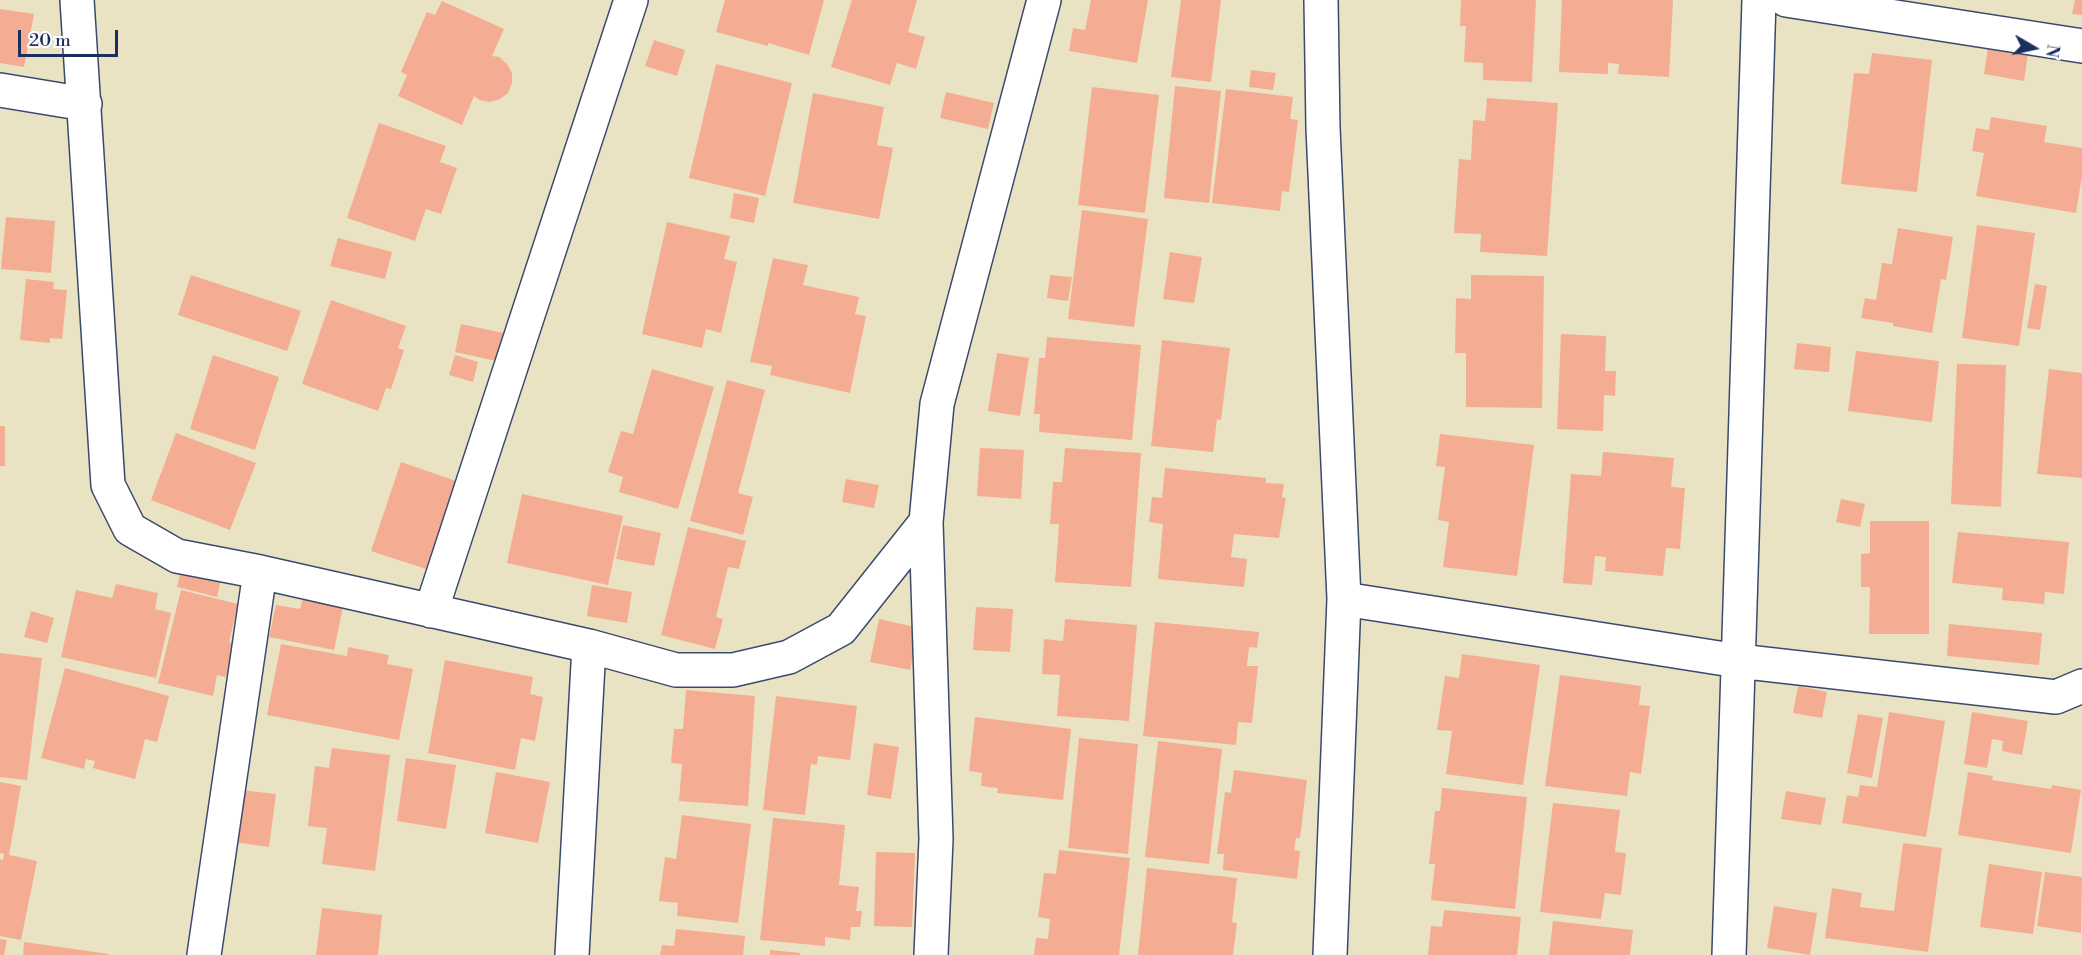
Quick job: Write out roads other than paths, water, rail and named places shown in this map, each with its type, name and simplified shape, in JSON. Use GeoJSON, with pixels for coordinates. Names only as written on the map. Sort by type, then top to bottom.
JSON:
{"type":"FeatureCollection","features":[{"type":"Feature","properties":{"kind":"street"},"geometry":{"type":"LineString","coordinates":[[78,0],[108,485],[130,529],[177,556],[260,572],[589,646],[676,670],[733,670],[789,657],[841,629],[926,522]]}},
{"type":"Feature","properties":{"kind":"street"},"geometry":{"type":"LineString","coordinates":[[431,611],[631,0]]}},
{"type":"Feature","properties":{"kind":"street"},"geometry":{"type":"LineString","coordinates":[[931,955],[936,839],[926,522],[937,404],[1044,0]]}},
{"type":"Feature","properties":{"kind":"street"},"geometry":{"type":"LineString","coordinates":[[1321,0],[1323,128],[1344,599],[1330,955]]}},
{"type":"Feature","properties":{"kind":"street"},"geometry":{"type":"LineString","coordinates":[[1729,955],[1759,0]]}},
{"type":"Feature","properties":{"kind":"street"},"geometry":{"type":"LineString","coordinates":[[1786,0],[2082,46]]}},
{"type":"Feature","properties":{"kind":"street"},"geometry":{"type":"LineString","coordinates":[[0,90],[85,104]]}},
{"type":"Feature","properties":{"kind":"street"},"geometry":{"type":"LineString","coordinates":[[204,955],[260,572]]}},
{"type":"Feature","properties":{"kind":"street"},"geometry":{"type":"LineString","coordinates":[[1344,599],[1738,661],[2056,697],[2082,686]]}},
{"type":"Feature","properties":{"kind":"street"},"geometry":{"type":"LineString","coordinates":[[572,955],[589,646]]}}]}
